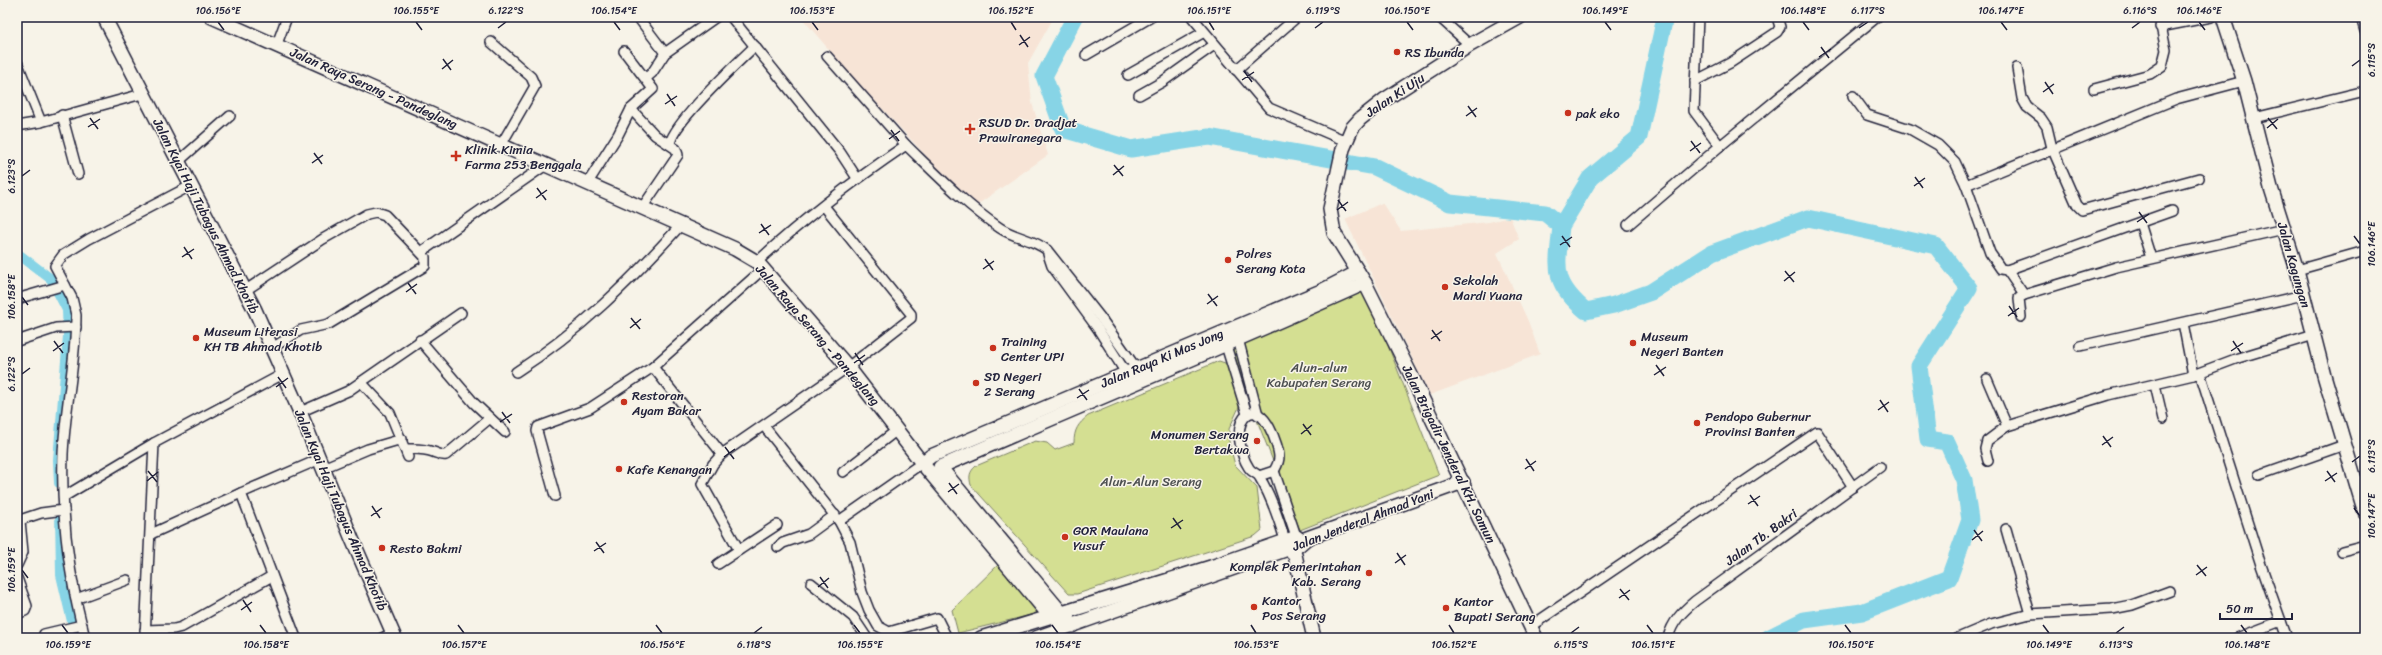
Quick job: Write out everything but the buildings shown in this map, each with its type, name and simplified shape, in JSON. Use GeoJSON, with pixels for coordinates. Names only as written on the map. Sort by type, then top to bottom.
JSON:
{"type":"FeatureCollection","features":[{"type":"Feature","properties":{"kind":"main road","name":"Jalan Kyai Haji Tubagus Ahmad Khotib"},"geometry":{"type":"LineString","coordinates":[[104,17],[142,94],[179,161],[246,290],[300,412],[390,636]]}},
{"type":"Feature","properties":{"kind":"main road","name":"Jalan Raya Serang - Pandeglang"},"geometry":{"type":"LineString","coordinates":[[212,17],[277,44],[315,64],[547,164],[587,184],[735,249],[760,266],[848,367],[922,463],[983,528]]}},
{"type":"Feature","properties":{"kind":"main road","name":"Jalan Ki Uju"},"geometry":{"type":"LineString","coordinates":[[1361,278],[1334,233],[1330,209],[1331,196],[1344,145],[1352,128],[1368,111],[1470,45],[1520,17]]}},
{"type":"Feature","properties":{"kind":"main road","name":"Jalan Kagungan"},"geometry":{"type":"LineString","coordinates":[[2223,17],[2244,81],[2271,188],[2298,270],[2303,295],[2344,446],[2365,513]]}},
{"type":"Feature","properties":{"kind":"main road","name":"Jalan Raya Ki Mas Jong"},"geometry":{"type":"LineString","coordinates":[[922,463],[931,456],[1002,433],[1131,371],[1321,291],[1361,278]]}},
{"type":"Feature","properties":{"kind":"main road"},"geometry":{"type":"LineString","coordinates":[[1072,626],[1055,613],[983,528],[940,467],[1002,433],[1226,346],[1361,278]]}},
{"type":"Feature","properties":{"kind":"main road","name":"Jalan Brigadir Jenderal KH. Samun"},"geometry":{"type":"LineString","coordinates":[[1361,278],[1463,482],[1534,632]]}},
{"type":"Feature","properties":{"kind":"main road","name":"Jalan Jenderal Ahmad Yani"},"geometry":{"type":"LineString","coordinates":[[1036,638],[1463,482]]}},
{"type":"Feature","properties":{"kind":"main road"},"geometry":{"type":"LineString","coordinates":[[981,638],[1055,613],[1295,544],[1314,638]]}},
{"type":"Feature","properties":{"kind":"street"},"geometry":{"type":"LineString","coordinates":[[277,44],[287,17]]}},
{"type":"Feature","properties":{"kind":"street"},"geometry":{"type":"LineString","coordinates":[[646,78],[652,73],[665,53],[716,17]]}},
{"type":"Feature","properties":{"kind":"street"},"geometry":{"type":"LineString","coordinates":[[731,17],[840,152],[857,178]]}},
{"type":"Feature","properties":{"kind":"street"},"geometry":{"type":"LineString","coordinates":[[1086,55],[1151,17]]}},
{"type":"Feature","properties":{"kind":"street"},"geometry":{"type":"LineString","coordinates":[[1192,17],[1268,108],[1344,145]]}},
{"type":"Feature","properties":{"kind":"street"},"geometry":{"type":"LineString","coordinates":[[1236,70],[1297,17]]}},
{"type":"Feature","properties":{"kind":"street"},"geometry":{"type":"LineString","coordinates":[[1439,17],[1470,45]]}},
{"type":"Feature","properties":{"kind":"street"},"geometry":{"type":"LineString","coordinates":[[1698,17],[1694,111],[1720,146]]}},
{"type":"Feature","properties":{"kind":"street"},"geometry":{"type":"LineString","coordinates":[[1695,81],[1730,63],[1777,32],[1780,27],[1777,17]]}},
{"type":"Feature","properties":{"kind":"street"},"geometry":{"type":"LineString","coordinates":[[1628,226],[1720,146],[1877,17]]}},
{"type":"Feature","properties":{"kind":"street"},"geometry":{"type":"LineString","coordinates":[[2094,89],[2157,71],[2165,59],[2166,50],[2159,17]]}},
{"type":"Feature","properties":{"kind":"street"},"geometry":{"type":"LineString","coordinates":[[2160,27],[2211,17]]}},
{"type":"Feature","properties":{"kind":"street"},"geometry":{"type":"LineString","coordinates":[[2361,17],[2365,31]]}},
{"type":"Feature","properties":{"kind":"street"},"geometry":{"type":"LineString","coordinates":[[640,20],[665,53]]}},
{"type":"Feature","properties":{"kind":"street"},"geometry":{"type":"LineString","coordinates":[[1128,75],[1204,32]]}},
{"type":"Feature","properties":{"kind":"street"},"geometry":{"type":"LineString","coordinates":[[491,42],[531,77],[536,86],[501,145]]}},
{"type":"Feature","properties":{"kind":"street"},"geometry":{"type":"LineString","coordinates":[[1139,95],[1162,82],[1214,45]]}},
{"type":"Feature","properties":{"kind":"street"},"geometry":{"type":"LineString","coordinates":[[670,144],[673,134],[708,92],[755,46]]}},
{"type":"Feature","properties":{"kind":"street"},"geometry":{"type":"LineString","coordinates":[[587,184],[618,134],[631,109],[653,89],[624,51]]}},
{"type":"Feature","properties":{"kind":"street"},"geometry":{"type":"LineString","coordinates":[[827,56],[906,145],[950,187],[1001,229],[1039,244],[1047,250],[1052,266],[1131,371]]}},
{"type":"Feature","properties":{"kind":"street"},"geometry":{"type":"LineString","coordinates":[[17,62],[41,122]]}},
{"type":"Feature","properties":{"kind":"street"},"geometry":{"type":"LineString","coordinates":[[2017,68],[2022,98],[2027,107],[2041,118],[2047,127],[2052,148],[2078,205],[2082,210],[2199,178]]}},
{"type":"Feature","properties":{"kind":"street"},"geometry":{"type":"LineString","coordinates":[[1966,185],[2052,148],[2176,99],[2244,81]]}},
{"type":"Feature","properties":{"kind":"street"},"geometry":{"type":"LineString","coordinates":[[2254,118],[2365,90]]}},
{"type":"Feature","properties":{"kind":"street"},"geometry":{"type":"LineString","coordinates":[[17,126],[41,122],[142,94]]}},
{"type":"Feature","properties":{"kind":"street"},"geometry":{"type":"LineString","coordinates":[[1853,96],[1868,115],[1910,129],[1938,145],[1955,162],[1966,185],[1990,253],[2001,269],[2007,270],[2172,211]]}},
{"type":"Feature","properties":{"kind":"street"},"geometry":{"type":"LineString","coordinates":[[631,109],[655,135],[676,149],[678,155],[642,208]]}},
{"type":"Feature","properties":{"kind":"street"},"geometry":{"type":"LineString","coordinates":[[62,115],[78,174]]}},
{"type":"Feature","properties":{"kind":"street"},"geometry":{"type":"LineString","coordinates":[[179,161],[230,116]]}},
{"type":"Feature","properties":{"kind":"street"},"geometry":{"type":"LineString","coordinates":[[555,496],[537,431],[538,426],[590,408],[653,367],[760,266],[788,233],[824,206],[857,178],[906,145]]}},
{"type":"Feature","properties":{"kind":"street"},"geometry":{"type":"LineString","coordinates":[[420,252],[547,164]]}},
{"type":"Feature","properties":{"kind":"street"},"geometry":{"type":"LineString","coordinates":[[85,638],[77,626],[76,599],[69,567],[63,510],[65,496],[63,454],[72,326],[76,315],[72,298],[61,285],[55,266],[63,254],[192,186]]}},
{"type":"Feature","properties":{"kind":"street"},"geometry":{"type":"LineString","coordinates":[[739,550],[702,484],[713,464],[722,454],[764,426],[782,411],[848,367],[911,316],[824,206]]}},
{"type":"Feature","properties":{"kind":"street"},"geometry":{"type":"LineString","coordinates":[[246,290],[322,239],[367,214],[376,212],[385,215],[425,257],[425,266],[329,324],[301,330],[272,348]]}},
{"type":"Feature","properties":{"kind":"street"},"geometry":{"type":"LineString","coordinates":[[2140,223],[2151,258]]}},
{"type":"Feature","properties":{"kind":"street"},"geometry":{"type":"LineString","coordinates":[[516,372],[553,348],[609,300],[680,226]]}},
{"type":"Feature","properties":{"kind":"street"},"geometry":{"type":"LineString","coordinates":[[2020,317],[2020,298],[2024,295],[2151,258],[2284,229]]}},
{"type":"Feature","properties":{"kind":"street"},"geometry":{"type":"LineString","coordinates":[[2298,270],[2365,251]]}},
{"type":"Feature","properties":{"kind":"street"},"geometry":{"type":"LineString","coordinates":[[2007,270],[2024,295]]}},
{"type":"Feature","properties":{"kind":"street"},"geometry":{"type":"LineString","coordinates":[[17,302],[20,298],[61,285]]}},
{"type":"Feature","properties":{"kind":"street"},"geometry":{"type":"LineString","coordinates":[[2080,346],[2303,295]]}},
{"type":"Feature","properties":{"kind":"street"},"geometry":{"type":"LineString","coordinates":[[300,412],[348,391],[461,313]]}},
{"type":"Feature","properties":{"kind":"street"},"geometry":{"type":"LineString","coordinates":[[2183,323],[2197,374],[2287,638]]}},
{"type":"Feature","properties":{"kind":"street"},"geometry":{"type":"LineString","coordinates":[[17,341],[56,328],[72,326]]}},
{"type":"Feature","properties":{"kind":"street"},"geometry":{"type":"LineString","coordinates":[[1235,328],[1258,415]]}},
{"type":"Feature","properties":{"kind":"street"},"geometry":{"type":"LineString","coordinates":[[1222,333],[1247,414],[1239,428],[1238,437],[1248,468],[1260,476],[1295,544]]}},
{"type":"Feature","properties":{"kind":"street"},"geometry":{"type":"LineString","coordinates":[[1988,461],[1985,449],[1988,441],[2007,426],[2108,396],[2197,374],[2238,358],[2314,335]]}},
{"type":"Feature","properties":{"kind":"street"},"geometry":{"type":"LineString","coordinates":[[420,340],[454,381],[505,432]]}},
{"type":"Feature","properties":{"kind":"street"},"geometry":{"type":"LineString","coordinates":[[653,367],[722,454]]}},
{"type":"Feature","properties":{"kind":"street"},"geometry":{"type":"LineString","coordinates":[[65,496],[154,443],[282,374]]}},
{"type":"Feature","properties":{"kind":"street"},"geometry":{"type":"LineString","coordinates":[[1987,379],[2007,426]]}},
{"type":"Feature","properties":{"kind":"street"},"geometry":{"type":"LineString","coordinates":[[361,382],[390,413],[407,453],[416,448],[432,451],[441,456],[446,455],[490,418]]}},
{"type":"Feature","properties":{"kind":"street"},"geometry":{"type":"LineString","coordinates":[[2155,385],[2163,419]]}},
{"type":"Feature","properties":{"kind":"street"},"geometry":{"type":"LineString","coordinates":[[1247,414],[1258,415],[1268,423],[1279,456],[1274,471],[1295,544]]}},
{"type":"Feature","properties":{"kind":"street"},"geometry":{"type":"LineString","coordinates":[[764,426],[837,518],[850,542],[862,592],[878,626],[888,632],[937,618],[947,638]]}},
{"type":"Feature","properties":{"kind":"street"},"geometry":{"type":"LineString","coordinates":[[843,472],[897,430]]}},
{"type":"Feature","properties":{"kind":"street"},"geometry":{"type":"LineString","coordinates":[[1534,632],[1817,432],[1853,487]]}},
{"type":"Feature","properties":{"kind":"street"},"geometry":{"type":"LineString","coordinates":[[151,534],[241,493],[321,464],[402,439]]}},
{"type":"Feature","properties":{"kind":"street"},"geometry":{"type":"LineString","coordinates":[[154,443],[151,534],[145,634],[182,627],[272,576]]}},
{"type":"Feature","properties":{"kind":"street"},"geometry":{"type":"LineString","coordinates":[[2259,475],[2344,446]]}},
{"type":"Feature","properties":{"kind":"street"},"geometry":{"type":"LineString","coordinates":[[778,547],[783,543],[809,534],[837,518],[922,463]]}},
{"type":"Feature","properties":{"kind":"street","name":"Jalan Tb. Bakri"},"geometry":{"type":"LineString","coordinates":[[1668,638],[1671,628],[1680,615],[1695,601],[1880,467]]}},
{"type":"Feature","properties":{"kind":"street"},"geometry":{"type":"LineString","coordinates":[[1260,476],[1264,476],[1274,471]]}},
{"type":"Feature","properties":{"kind":"street"},"geometry":{"type":"LineString","coordinates":[[241,493],[296,638]]}},
{"type":"Feature","properties":{"kind":"street"},"geometry":{"type":"LineString","coordinates":[[17,565],[23,552],[19,521],[46,512],[63,510]]}},
{"type":"Feature","properties":{"kind":"street"},"geometry":{"type":"LineString","coordinates":[[718,564],[777,525]]}},
{"type":"Feature","properties":{"kind":"street"},"geometry":{"type":"LineString","coordinates":[[2006,529],[2030,614]]}},
{"type":"Feature","properties":{"kind":"street"},"geometry":{"type":"LineString","coordinates":[[2342,551],[2365,545]]}},
{"type":"Feature","properties":{"kind":"street"},"geometry":{"type":"LineString","coordinates":[[17,578],[27,606],[25,611],[17,614]]}},
{"type":"Feature","properties":{"kind":"street"},"geometry":{"type":"LineString","coordinates":[[76,599],[127,580]]}},
{"type":"Feature","properties":{"kind":"street"},"geometry":{"type":"LineString","coordinates":[[811,583],[853,617],[866,638]]}},
{"type":"Feature","properties":{"kind":"street"},"geometry":{"type":"LineString","coordinates":[[1958,638],[1991,624],[2030,614],[2112,609],[2132,605],[2170,591]]}},
{"type":"Feature","properties":{"kind":"street"},"geometry":{"type":"LineString","coordinates":[[2237,638],[2281,621]]}},
{"type":"Feature","properties":{"kind":"street"},"geometry":{"type":"LineString","coordinates":[[44,634],[77,626]]}},
{"type":"Feature","properties":{"kind":"shaded area","name":"RSUD Dr. Dradjat Prawiranegara"},"geometry":{"type":"Polygon","coordinates":[[[801,17],[1054,17],[1028,63],[1032,103],[1048,155],[977,205],[930,160],[849,73],[801,17]]]}},
{"type":"Feature","properties":{"kind":"shaded area","name":"Sekolah Mardi Yuana"},"geometry":{"type":"Polygon","coordinates":[[[1382,203],[1401,231],[1489,222],[1510,217],[1519,239],[1497,253],[1528,321],[1540,354],[1430,395],[1345,219],[1382,203]]]}},
{"type":"Feature","properties":{"kind":"green space","name":"Alun-alun Kabupaten Serang"},"geometry":{"type":"Polygon","coordinates":[[[1361,277],[1439,475],[1300,530],[1222,331],[1361,277]]]}},
{"type":"Feature","properties":{"kind":"green space","name":"Alun-Alun Serang"},"geometry":{"type":"Polygon","coordinates":[[[1219,361],[1228,364],[1240,405],[1229,429],[1229,442],[1235,465],[1257,488],[1262,530],[1255,536],[1077,594],[1069,594],[971,485],[970,475],[976,466],[1035,441],[1047,443],[1055,450],[1074,443],[1077,428],[1088,416],[1219,361]]]}},
{"type":"Feature","properties":{"kind":"green space"},"geometry":{"type":"Polygon","coordinates":[[[1002,561],[1039,613],[958,633],[952,610],[1002,561]]]}},
{"type":"Feature","properties":{"kind":"waterway"},"geometry":{"type":"LineString","coordinates":[[1075,17],[1044,76],[1063,129],[1131,149],[1209,137],[1375,167],[1450,203],[1545,213],[1561,226],[1558,264],[1562,282],[1575,301],[1586,311],[1614,305],[1651,292],[1712,253],[1808,218],[1936,246],[1969,288],[1919,366],[1928,439],[1947,442],[1964,480],[1970,520],[1949,578],[1862,612],[1804,620],[1768,638]]}},
{"type":"Feature","properties":{"kind":"waterway"},"geometry":{"type":"LineString","coordinates":[[1561,226],[1590,178],[1639,137],[1665,17]]}},
{"type":"Feature","properties":{"kind":"waterway"},"geometry":{"type":"LineString","coordinates":[[17,253],[51,279],[67,310],[68,336],[58,460],[59,483]]}},
{"type":"Feature","properties":{"kind":"waterway"},"geometry":{"type":"LineString","coordinates":[[60,511],[61,575],[76,638]]}},
{"type":"Feature","properties":{"kind":"place","name":"RS Ibunda"},"geometry":{"type":"Point","coordinates":[1397,52]}},
{"type":"Feature","properties":{"kind":"place","name":"pak eko"},"geometry":{"type":"Point","coordinates":[1568,113]}},
{"type":"Feature","properties":{"kind":"place","name":"RSUD Dr. Dradjat Prawiranegara"},"geometry":{"type":"Point","coordinates":[970,129]}},
{"type":"Feature","properties":{"kind":"place","name":"Klinik Kimia Farma 253 Benggala"},"geometry":{"type":"Point","coordinates":[456,156]}},
{"type":"Feature","properties":{"kind":"place","name":"Polres Serang Kota"},"geometry":{"type":"Point","coordinates":[1228,260]}},
{"type":"Feature","properties":{"kind":"place","name":"Sekolah Mardi Yuana"},"geometry":{"type":"Point","coordinates":[1445,287]}},
{"type":"Feature","properties":{"kind":"place","name":"Museum Literasi KH TB Ahmad Khotib"},"geometry":{"type":"Point","coordinates":[196,338]}},
{"type":"Feature","properties":{"kind":"place","name":"Museum Negeri Banten"},"geometry":{"type":"Point","coordinates":[1633,343]}},
{"type":"Feature","properties":{"kind":"place","name":"Training Center UPI"},"geometry":{"type":"Point","coordinates":[993,348]}},
{"type":"Feature","properties":{"kind":"place","name":"SD Negeri 2 Serang"},"geometry":{"type":"Point","coordinates":[976,383]}},
{"type":"Feature","properties":{"kind":"place","name":"Restoran Ayam Bakar"},"geometry":{"type":"Point","coordinates":[624,402]}},
{"type":"Feature","properties":{"kind":"place","name":"Pendopo Gubernur Provinsi Banten"},"geometry":{"type":"Point","coordinates":[1697,423]}},
{"type":"Feature","properties":{"kind":"place","name":"Monumen Serang Bertakwa"},"geometry":{"type":"Point","coordinates":[1257,441]}},
{"type":"Feature","properties":{"kind":"place","name":"Kafe Kenangan"},"geometry":{"type":"Point","coordinates":[619,469]}},
{"type":"Feature","properties":{"kind":"place","name":"GOR Maulana Yusuf"},"geometry":{"type":"Point","coordinates":[1065,537]}},
{"type":"Feature","properties":{"kind":"place","name":"Resto Bakmi"},"geometry":{"type":"Point","coordinates":[382,548]}},
{"type":"Feature","properties":{"kind":"place","name":"Komplek Pemerintahan Kab. Serang"},"geometry":{"type":"Point","coordinates":[1369,573]}},
{"type":"Feature","properties":{"kind":"place","name":"Kantor Pos Serang"},"geometry":{"type":"Point","coordinates":[1254,607]}},
{"type":"Feature","properties":{"kind":"place","name":"Kantor Bupati Serang"},"geometry":{"type":"Point","coordinates":[1446,608]}}]}
